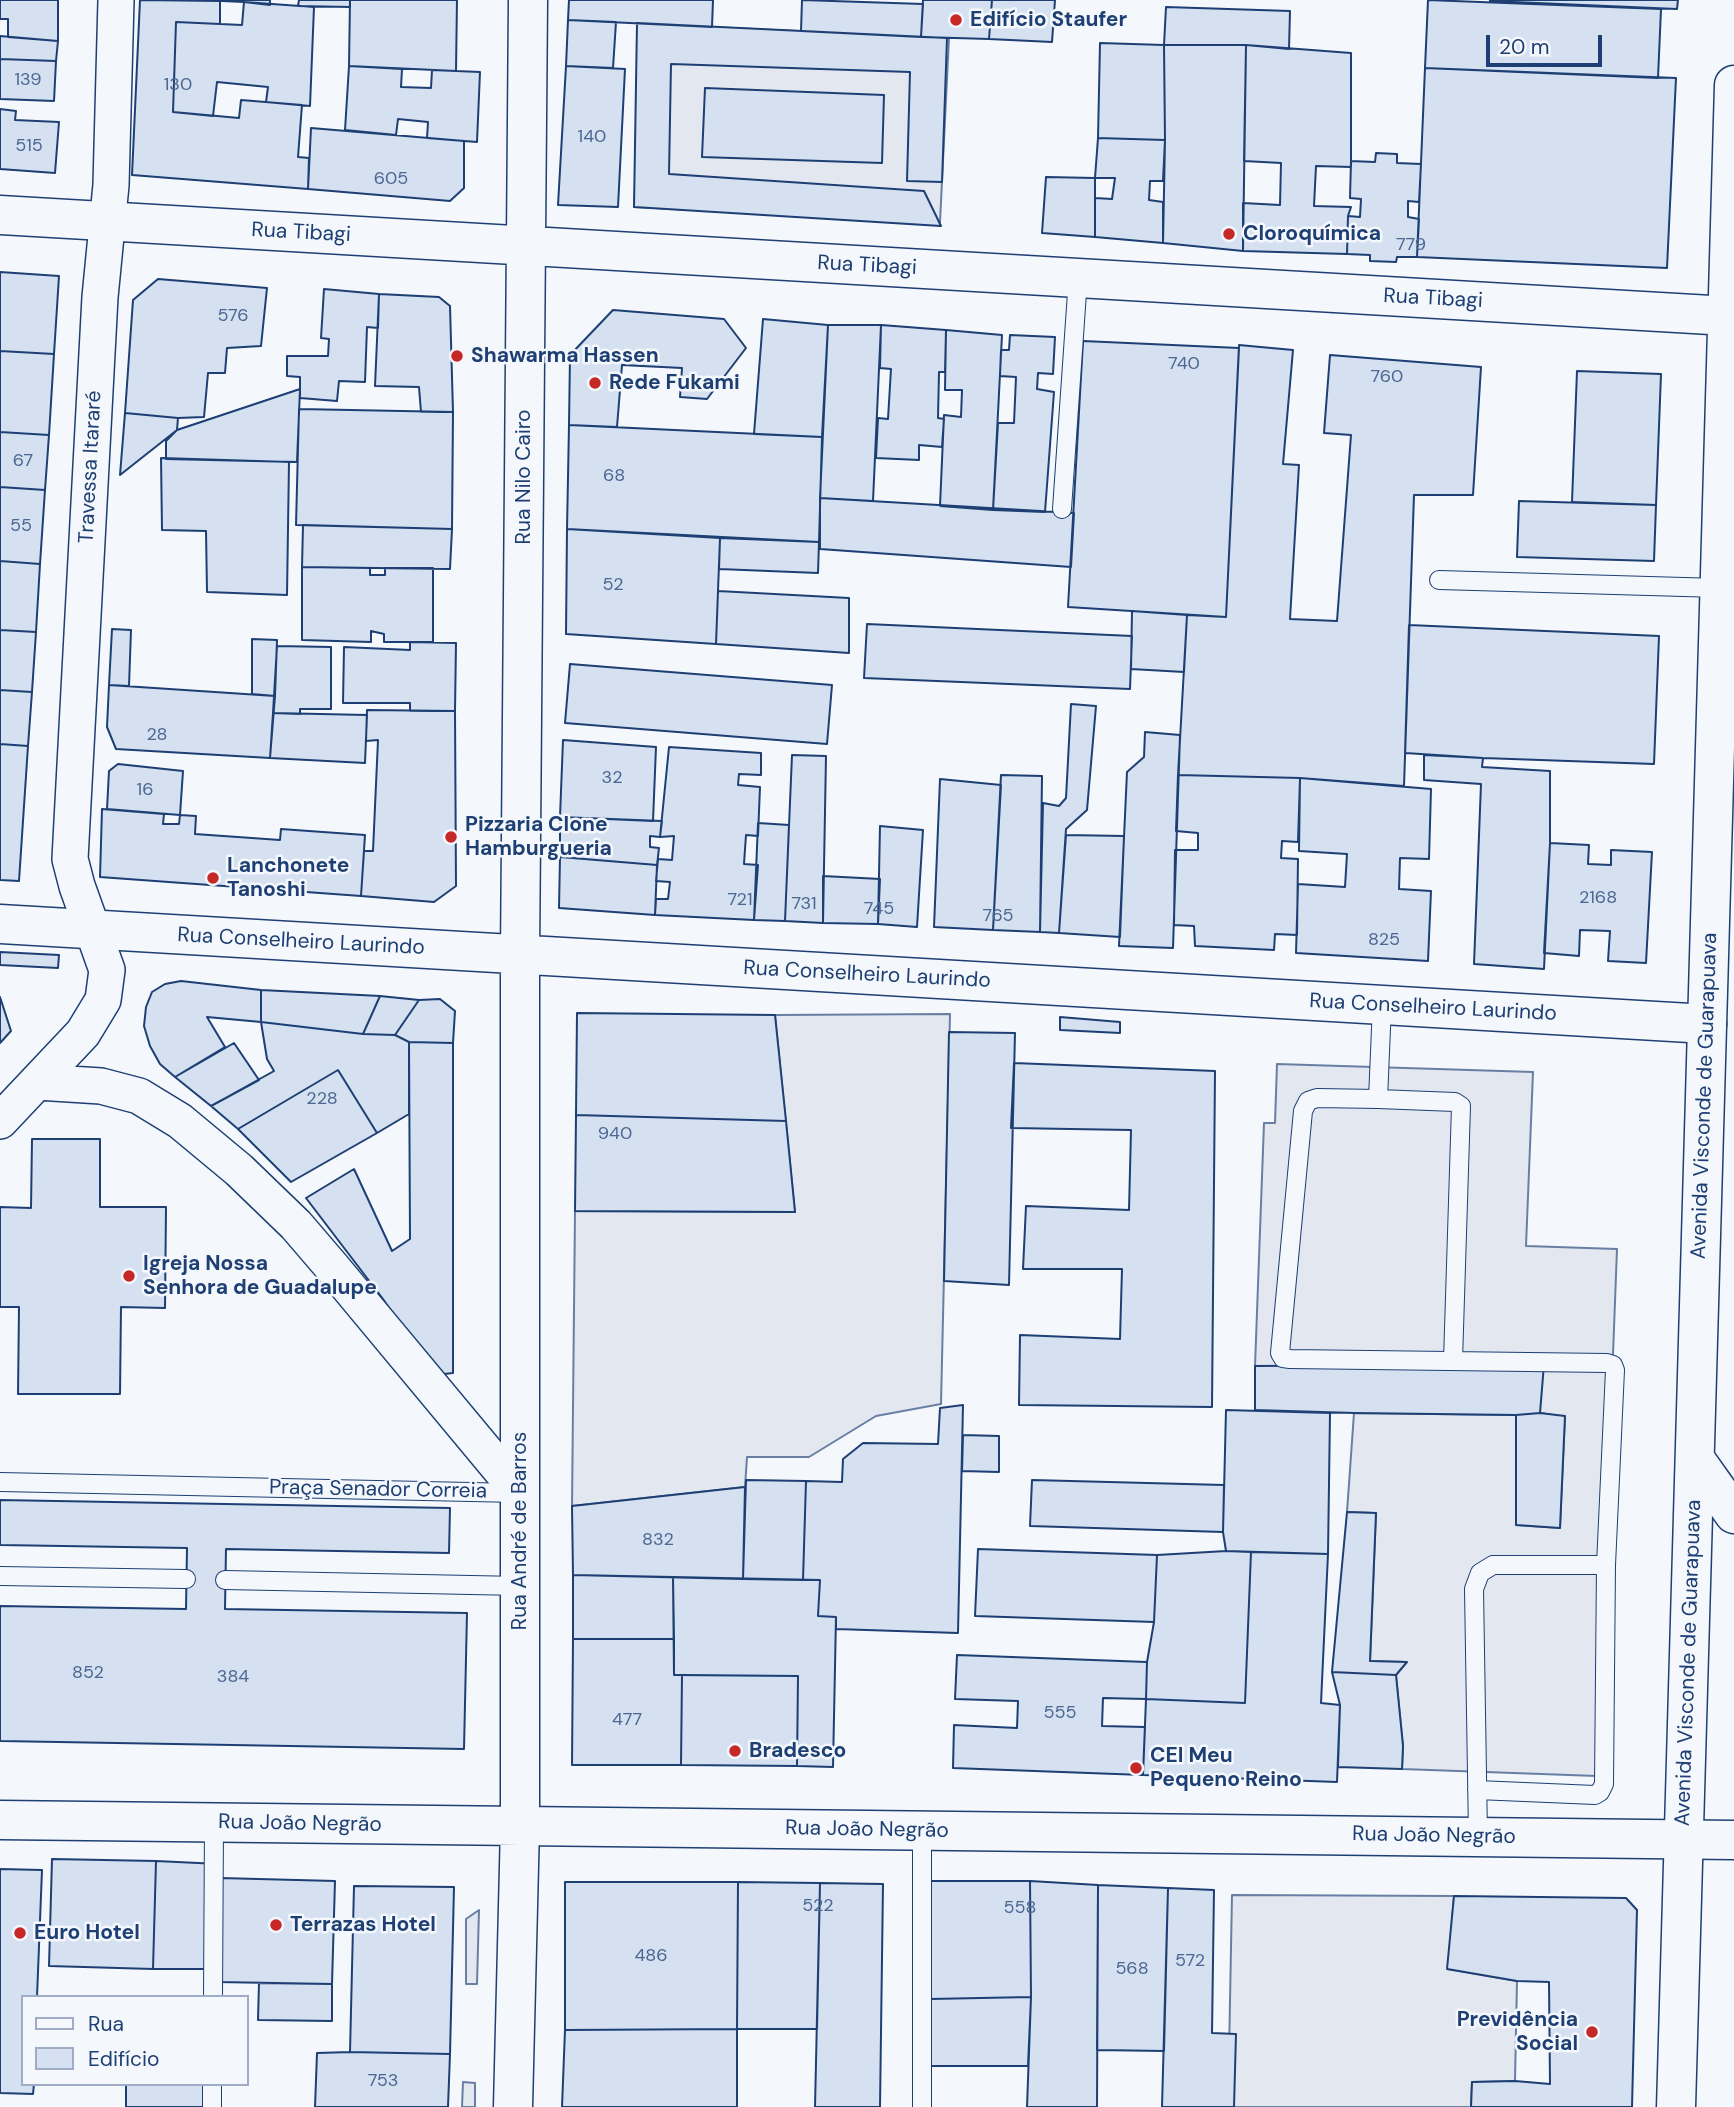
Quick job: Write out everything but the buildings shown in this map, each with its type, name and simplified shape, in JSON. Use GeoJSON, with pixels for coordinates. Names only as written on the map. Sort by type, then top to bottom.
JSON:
{"type":"FeatureCollection","features":[{"type":"Feature","properties":{"kind":"main road","name":"Rua Nilo Cairo"},"geometry":{"type":"LineString","coordinates":[[520,955],[528,0]]}},
{"type":"Feature","properties":{"kind":"main road","name":"Avenida Visconde de Guarapuava"},"geometry":{"type":"LineString","coordinates":[[1676,2107],[1695,1459],[1721,1025],[1725,712],[1719,588],[1731,316],[1734,85]]}},
{"type":"Feature","properties":{"kind":"main road","name":"Rua Tibagi"},"geometry":{"type":"LineString","coordinates":[[0,215],[1731,316]]}},
{"type":"Feature","properties":{"kind":"main road","name":"Rua Conselheiro Laurindo"},"geometry":{"type":"LineString","coordinates":[[0,924],[1721,1025]]}},
{"type":"Feature","properties":{"kind":"main road","name":"Rua André de Barros"},"geometry":{"type":"LineString","coordinates":[[513,2107],[520,1826],[520,955]]}},
{"type":"Feature","properties":{"kind":"main road"},"geometry":{"type":"LineString","coordinates":[[1695,1459],[1734,1514]]}},
{"type":"Feature","properties":{"kind":"main road","name":"Rua João Negrão"},"geometry":{"type":"LineString","coordinates":[[0,1820],[1734,1840]]}},
{"type":"Feature","properties":{"kind":"street","name":"Travessa Itararé"},"geometry":{"type":"LineString","coordinates":[[0,1121],[83,1033],[103,999],[107,970],[76,886],[70,859],[99,310],[111,185],[116,0]]}},
{"type":"Feature","properties":{"kind":"street","name":"Praça Senador Correia"},"geometry":{"type":"LineString","coordinates":[[37,1082],[101,1086],[139,1096],[180,1121],[229,1162],[296,1225],[520,1493]]}},
{"type":"Feature","properties":{"kind":"lane"},"geometry":{"type":"LineString","coordinates":[[1062,509],[1078,278]]}},
{"type":"Feature","properties":{"kind":"lane"},"geometry":{"type":"LineString","coordinates":[[1439,580],[1719,588]]}},
{"type":"Feature","properties":{"kind":"lane"},"geometry":{"type":"LineString","coordinates":[[1378,1099],[1382,1005]]}},
{"type":"Feature","properties":{"kind":"lane"},"geometry":{"type":"LineString","coordinates":[[1453,1361],[1461,1107],[1455,1102],[1317,1098],[1308,1101],[1303,1111],[1280,1353],[1283,1357],[1290,1359],[1607,1363],[1613,1365],[1615,1370],[1606,1565],[1604,1784],[1595,1795],[1478,1790]]}},
{"type":"Feature","properties":{"kind":"lane","name":"Praça Senador Correia"},"geometry":{"type":"LineString","coordinates":[[0,1482],[520,1493]]}},
{"type":"Feature","properties":{"kind":"lane"},"geometry":{"type":"LineString","coordinates":[[1478,1836],[1474,1589],[1480,1573],[1493,1565],[1606,1565]]}},
{"type":"Feature","properties":{"kind":"lane"},"geometry":{"type":"LineString","coordinates":[[0,1576],[186,1579]]}},
{"type":"Feature","properties":{"kind":"lane"},"geometry":{"type":"LineString","coordinates":[[225,1580],[520,1586]]}},
{"type":"Feature","properties":{"kind":"lane"},"geometry":{"type":"LineString","coordinates":[[213,1995],[214,1823]]}},
{"type":"Feature","properties":{"kind":"lane"},"geometry":{"type":"LineString","coordinates":[[922,1830],[922,2107]]}},
{"type":"Feature","properties":{"kind":"lane"},"geometry":{"type":"LineString","coordinates":[[212,2086],[212,2107]]}},
{"type":"Feature","properties":{"kind":"shaded area"},"geometry":{"type":"Polygon","coordinates":[[[644,24],[949,38],[940,222],[634,207],[644,24]]]}},
{"type":"Feature","properties":{"kind":"shaded area"},"geometry":{"type":"Polygon","coordinates":[[[950,1014],[941,1404],[876,1416],[809,1457],[747,1457],[745,1487],[572,1506],[575,1211],[795,1212],[775,1015],[950,1014]]]}},
{"type":"Feature","properties":{"kind":"shaded area"},"geometry":{"type":"Polygon","coordinates":[[[1277,1064],[1533,1072],[1526,1246],[1617,1249],[1597,1776],[1402,1769],[1403,1746],[1396,1675],[1406,1662],[1370,1661],[1376,1513],[1347,1512],[1354,1413],[1516,1415],[1516,1525],[1560,1528],[1565,1417],[1255,1366],[1264,1123],[1275,1123],[1277,1064]]]}},
{"type":"Feature","properties":{"kind":"shaded area"},"geometry":{"type":"Polygon","coordinates":[[[1232,1895],[1454,1896],[1448,1969],[1517,1981],[1515,2081],[1472,2082],[1471,2107],[1228,2107],[1232,1895]]]}},
{"type":"Feature","properties":{"kind":"shaded area"},"geometry":{"type":"Polygon","coordinates":[[[479,1910],[477,1984],[466,1984],[466,1919],[479,1910]]]}},
{"type":"Feature","properties":{"kind":"shaded area"},"geometry":{"type":"Polygon","coordinates":[[[463,2082],[475,2083],[475,2107],[462,2107],[463,2082]]]}},
{"type":"Feature","properties":{"kind":"place","name":"Edifício Staufer"},"geometry":{"type":"Point","coordinates":[956,20]}},
{"type":"Feature","properties":{"kind":"place","name":"Cloroquímica"},"geometry":{"type":"Point","coordinates":[1229,234]}},
{"type":"Feature","properties":{"kind":"place","name":"Shawarma Hassen"},"geometry":{"type":"Point","coordinates":[457,356]}},
{"type":"Feature","properties":{"kind":"place","name":"Rede Fukami"},"geometry":{"type":"Point","coordinates":[595,383]}},
{"type":"Feature","properties":{"kind":"place","name":"Pizzaria Clone Hamburgueria"},"geometry":{"type":"Point","coordinates":[451,837]}},
{"type":"Feature","properties":{"kind":"place","name":"Lanchonete Tanoshi"},"geometry":{"type":"Point","coordinates":[213,878]}},
{"type":"Feature","properties":{"kind":"place","name":"Igreja Nossa Senhora de Guadalupe"},"geometry":{"type":"Point","coordinates":[129,1276]}},
{"type":"Feature","properties":{"kind":"place","name":"Bradesco"},"geometry":{"type":"Point","coordinates":[735,1751]}},
{"type":"Feature","properties":{"kind":"place","name":"CEI Meu Pequeno Reino"},"geometry":{"type":"Point","coordinates":[1136,1768]}},
{"type":"Feature","properties":{"kind":"place","name":"Terrazas Hotel"},"geometry":{"type":"Point","coordinates":[276,1925]}},
{"type":"Feature","properties":{"kind":"place","name":"Euro Hotel"},"geometry":{"type":"Point","coordinates":[20,1933]}},
{"type":"Feature","properties":{"kind":"place","name":"Previdência Social"},"geometry":{"type":"Point","coordinates":[1592,2032]}}]}
